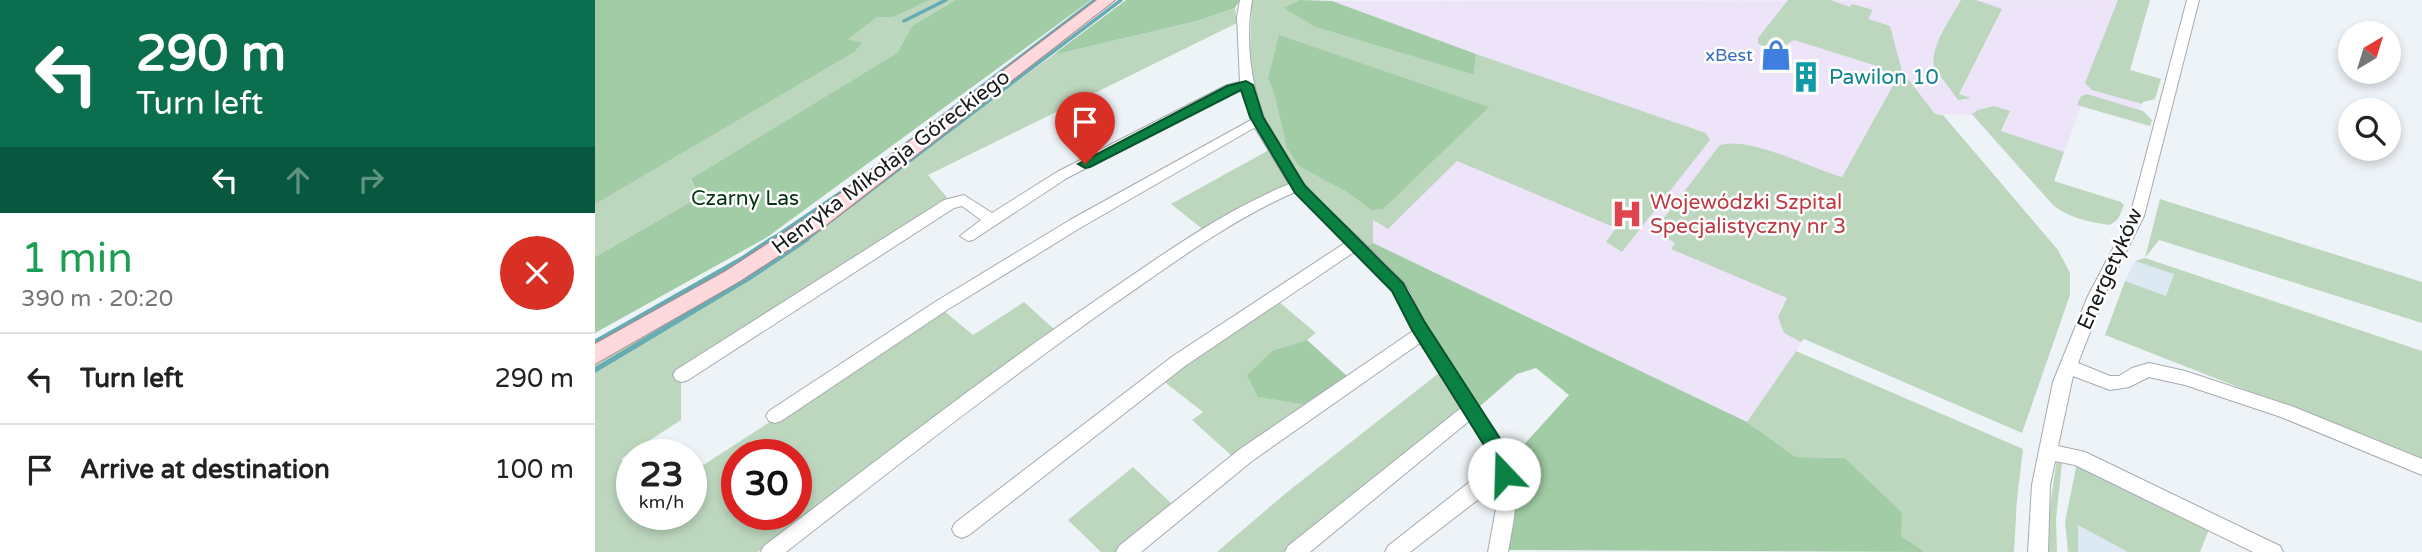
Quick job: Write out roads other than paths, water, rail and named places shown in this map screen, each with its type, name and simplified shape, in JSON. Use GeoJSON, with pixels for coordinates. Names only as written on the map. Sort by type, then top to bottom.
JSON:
{"type":"FeatureCollection","features":[{"type":"Feature","properties":{"kind":"main road","name":"Henryka Mikołaja Góreckiego"},"geometry":{"type":"LineString","coordinates":[[595,355],[733,276],[819,220],[1107,0]]}},
{"type":"Feature","properties":{"kind":"street"},"geometry":{"type":"LineString","coordinates":[[1246,0],[1243,17],[1246,85],[1259,122],[1297,186],[1398,288],[1492,442],[1504,474],[1506,509],[1498,552]]}},
{"type":"Feature","properties":{"kind":"street","name":"Energetyków"},"geometry":{"type":"LineString","coordinates":[[2037,548],[2039,496],[2067,366],[2099,291],[2137,216],[2193,0]]}},
{"type":"Feature","properties":{"kind":"street"},"geometry":{"type":"LineString","coordinates":[[968,236],[1062,175],[1232,88],[1246,85]]}},
{"type":"Feature","properties":{"kind":"street"},"geometry":{"type":"LineString","coordinates":[[775,416],[941,306],[1075,224],[1247,126],[1259,122]]}},
{"type":"Feature","properties":{"kind":"street"},"geometry":{"type":"LineString","coordinates":[[771,552],[1091,311],[1184,248],[1258,204],[1297,186]]}},
{"type":"Feature","properties":{"kind":"street"},"geometry":{"type":"LineString","coordinates":[[682,376],[949,204],[964,200],[991,220]]}},
{"type":"Feature","properties":{"kind":"street"},"geometry":{"type":"LineString","coordinates":[[962,529],[1179,360],[1353,245]]}},
{"type":"Feature","properties":{"kind":"street"},"geometry":{"type":"LineString","coordinates":[[1126,552],[1256,448],[1423,332]]}},
{"type":"Feature","properties":{"kind":"street"},"geometry":{"type":"LineString","coordinates":[[2067,366],[2113,383],[2123,382],[2137,372],[2149,370],[2256,399],[2336,429],[2422,467]]}},
{"type":"Feature","properties":{"kind":"street"},"geometry":{"type":"LineString","coordinates":[[1295,552],[1472,411]]}},
{"type":"Feature","properties":{"kind":"street"},"geometry":{"type":"LineString","coordinates":[[2047,451],[2078,458],[2273,552]]}},
{"type":"Feature","properties":{"kind":"street"},"geometry":{"type":"LineString","coordinates":[[1395,552],[1488,479],[1504,474]]}},
{"type":"Feature","properties":{"kind":"waterway"},"geometry":{"type":"LineString","coordinates":[[904,21],[946,0]]}},
{"type":"Feature","properties":{"kind":"waterway"},"geometry":{"type":"LineString","coordinates":[[867,174],[1095,0]]}},
{"type":"Feature","properties":{"kind":"waterway"},"geometry":{"type":"LineString","coordinates":[[804,241],[1121,0]]}},
{"type":"Feature","properties":{"kind":"waterway"},"geometry":{"type":"LineString","coordinates":[[769,241],[855,183]]}},
{"type":"Feature","properties":{"kind":"waterway"},"geometry":{"type":"LineString","coordinates":[[595,370],[752,276],[807,239]]}},
{"type":"Feature","properties":{"kind":"waterway"},"geometry":{"type":"LineString","coordinates":[[595,342],[769,241]]}},
{"type":"Feature","properties":{"kind":"place","name":"xBest"},"geometry":{"type":"Point","coordinates":[1776,55]}},
{"type":"Feature","properties":{"kind":"place","name":"Pawilon 10"},"geometry":{"type":"Point","coordinates":[1806,77]}},
{"type":"Feature","properties":{"kind":"place","name":"Wojewódzki Szpital Specjalistyczny nr 3"},"geometry":{"type":"Point","coordinates":[1627,214]}},
{"type":"Feature","properties":{"kind":"park label","name":"Czarny Las"},"geometry":{"type":"Point","coordinates":[745,198]}}]}
